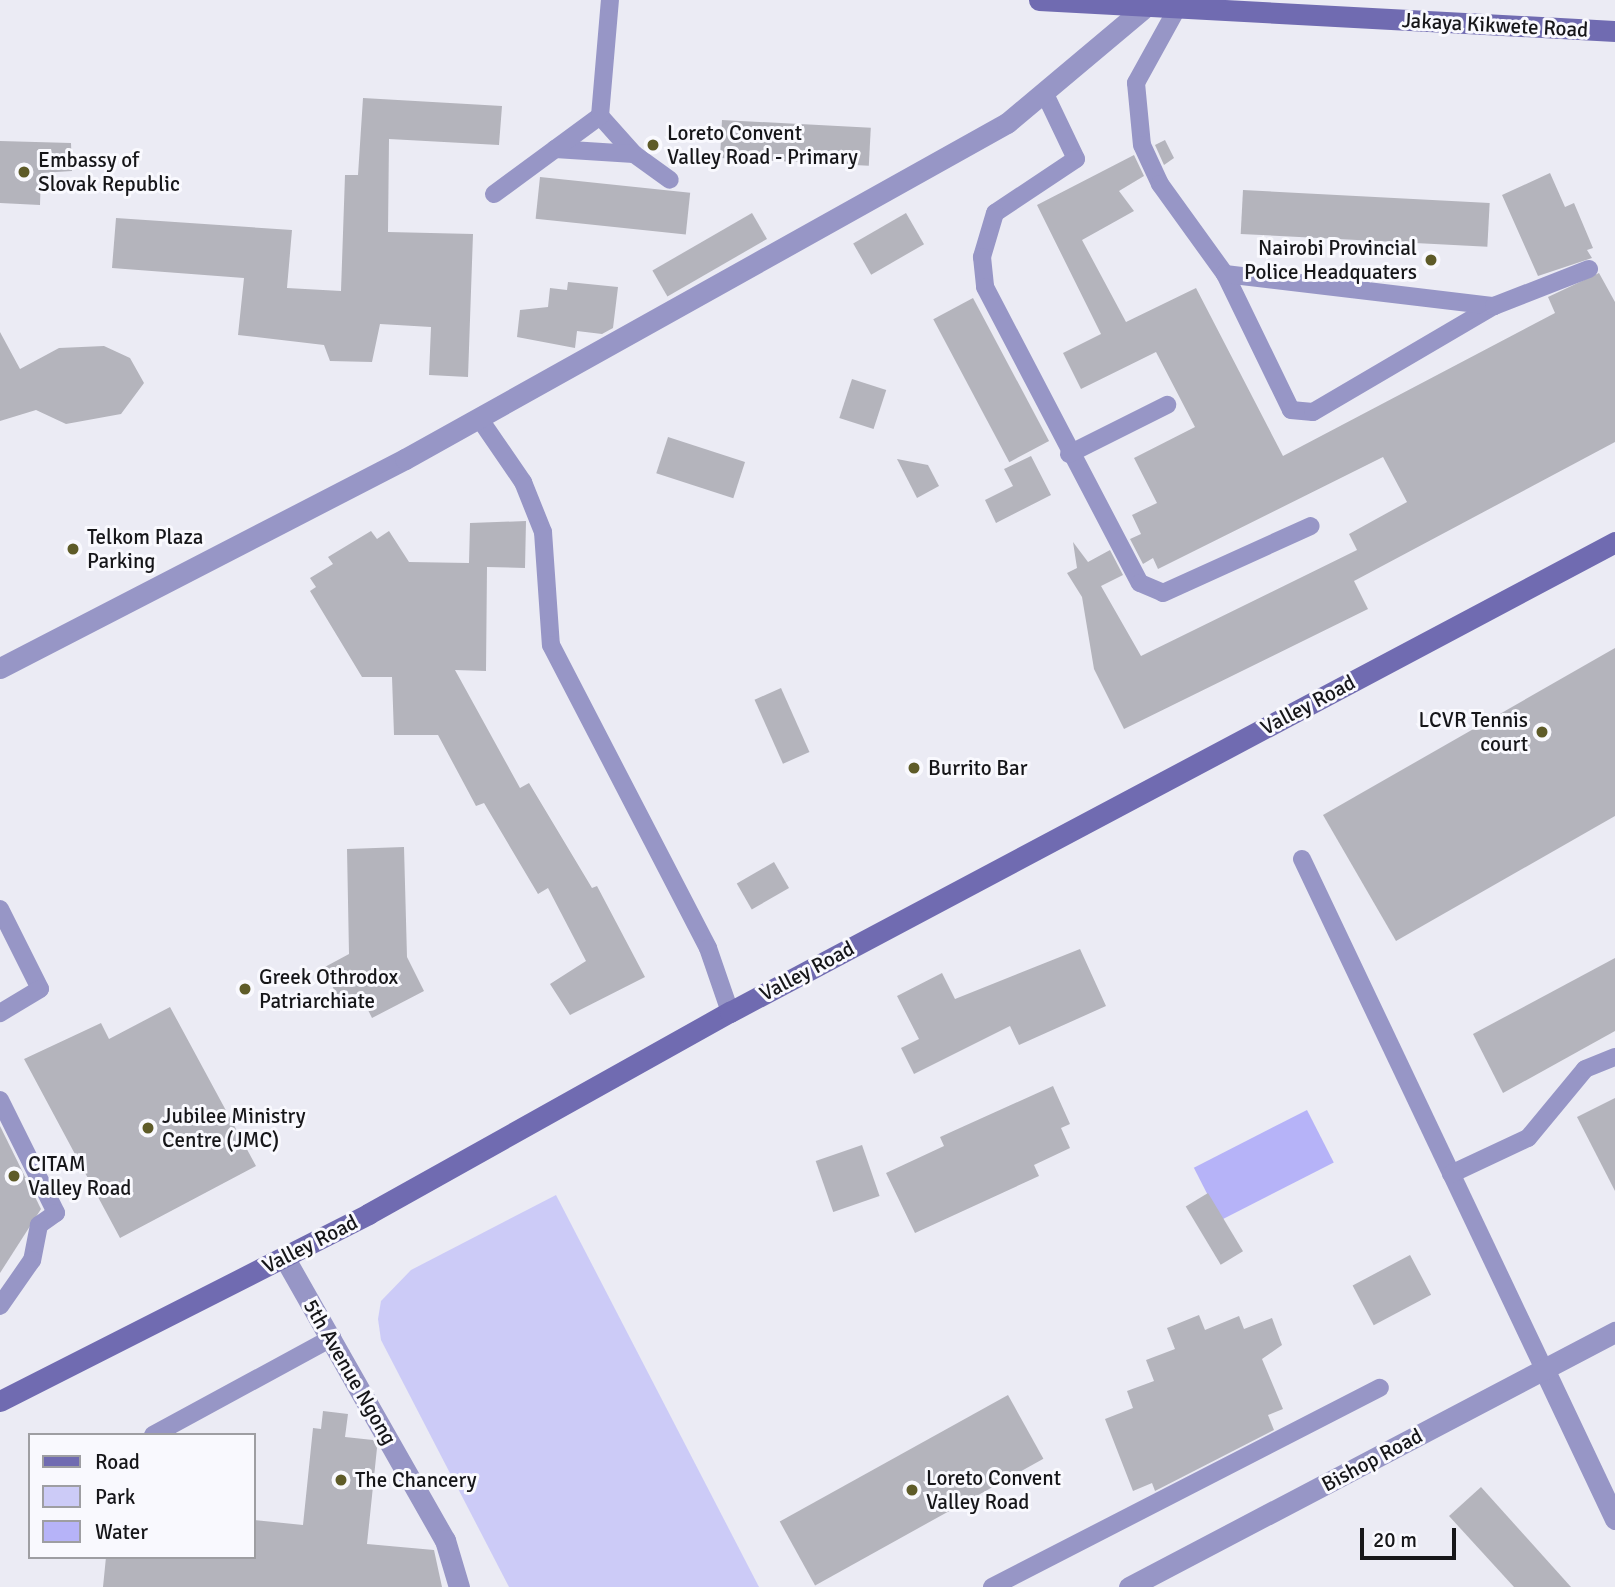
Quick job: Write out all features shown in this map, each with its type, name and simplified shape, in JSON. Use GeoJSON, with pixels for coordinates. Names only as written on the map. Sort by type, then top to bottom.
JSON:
{"type":"FeatureCollection","features":[{"type":"Feature","properties":{"kind":"main road","name":"Jakaya Kikwete Road"},"geometry":{"type":"LineString","coordinates":[[1039,0],[1270,6],[1615,31]]}},
{"type":"Feature","properties":{"kind":"main road","name":"Valley Road"},"geometry":{"type":"LineString","coordinates":[[0,1401],[288,1264],[730,1012],[1615,542]]}},
{"type":"Feature","properties":{"kind":"street"},"geometry":{"type":"LineString","coordinates":[[0,668],[479,418],[1007,123],[1045,94],[1150,3]]}},
{"type":"Feature","properties":{"kind":"street","name":"5th Avenue Ngong"},"geometry":{"type":"LineString","coordinates":[[288,1264],[445,1540],[459,1587]]}},
{"type":"Feature","properties":{"kind":"street","name":"Bishop Road"},"geometry":{"type":"LineString","coordinates":[[1129,1587],[1615,1332]]}},
{"type":"Feature","properties":{"kind":"street"},"geometry":{"type":"LineString","coordinates":[[1544,1369],[1615,1520]]}},
{"type":"Feature","properties":{"kind":"lane"},"geometry":{"type":"LineString","coordinates":[[610,0],[600,116],[634,153],[670,180]]}},
{"type":"Feature","properties":{"kind":"lane"},"geometry":{"type":"LineString","coordinates":[[1179,5],[1142,67],[1133,106],[1160,184],[1225,274],[1291,410],[1313,412],[1494,306],[1589,269]]}},
{"type":"Feature","properties":{"kind":"lane"},"geometry":{"type":"LineString","coordinates":[[1045,94],[1076,159],[995,213],[982,257],[985,287],[1069,454],[1140,583],[1163,593],[1311,526]]}},
{"type":"Feature","properties":{"kind":"lane"},"geometry":{"type":"LineString","coordinates":[[494,194],[600,116]]}},
{"type":"Feature","properties":{"kind":"lane"},"geometry":{"type":"LineString","coordinates":[[555,149],[634,153]]}},
{"type":"Feature","properties":{"kind":"lane"},"geometry":{"type":"LineString","coordinates":[[1225,274],[1494,306]]}},
{"type":"Feature","properties":{"kind":"lane"},"geometry":{"type":"LineString","coordinates":[[1069,454],[1167,405]]}},
{"type":"Feature","properties":{"kind":"lane"},"geometry":{"type":"LineString","coordinates":[[479,418],[523,482],[543,532],[551,645],[708,948],[730,1012]]}},
{"type":"Feature","properties":{"kind":"lane"},"geometry":{"type":"LineString","coordinates":[[1302,859],[1544,1369]]}},
{"type":"Feature","properties":{"kind":"lane"},"geometry":{"type":"LineString","coordinates":[[0,909],[40,989],[0,1013]]}},
{"type":"Feature","properties":{"kind":"lane"},"geometry":{"type":"LineString","coordinates":[[1451,1174],[1528,1138],[1585,1069],[1615,1056]]}},
{"type":"Feature","properties":{"kind":"lane"},"geometry":{"type":"LineString","coordinates":[[0,1100],[56,1213],[39,1225],[32,1260],[0,1306]]}},
{"type":"Feature","properties":{"kind":"lane"},"geometry":{"type":"LineString","coordinates":[[157,1433],[332,1338]]}},
{"type":"Feature","properties":{"kind":"lane"},"geometry":{"type":"LineString","coordinates":[[992,1587],[1380,1388]]}},
{"type":"Feature","properties":{"kind":"green space"},"geometry":{"type":"Polygon","coordinates":[[[556,1195],[759,1587],[509,1587],[381,1340],[378,1319],[381,1301],[411,1270],[556,1195]]]}},
{"type":"Feature","properties":{"kind":"water"},"geometry":{"type":"Polygon","coordinates":[[[1307,1110],[1334,1163],[1221,1220],[1194,1168],[1307,1110]]]}},
{"type":"Feature","properties":{"kind":"building"},"geometry":{"type":"Polygon","coordinates":[[[363,98],[502,106],[499,145],[389,139],[388,232],[473,234],[468,377],[429,375],[431,327],[380,324],[372,362],[330,361],[324,345],[238,335],[244,278],[112,268],[116,218],[292,230],[287,288],[341,291],[345,175],[358,175],[363,98]]]}},
{"type":"Feature","properties":{"kind":"building"},"geometry":{"type":"Polygon","coordinates":[[[722,120],[871,128],[869,166],[720,158],[722,120]]]}},
{"type":"Feature","properties":{"kind":"building"},"geometry":{"type":"Polygon","coordinates":[[[1165,140],[1174,158],[1164,165],[1155,145],[1165,140]]]}},
{"type":"Feature","properties":{"kind":"building"},"geometry":{"type":"Polygon","coordinates":[[[0,141],[71,143],[72,171],[41,173],[40,205],[0,203],[0,141]]]}},
{"type":"Feature","properties":{"kind":"building"},"geometry":{"type":"Polygon","coordinates":[[[1134,155],[1144,176],[1119,191],[1134,211],[1082,240],[1126,322],[1196,288],[1283,456],[1555,313],[1548,297],[1599,273],[1615,302],[1615,442],[1354,581],[1368,609],[1124,729],[1094,669],[1082,597],[1067,573],[1077,568],[1073,542],[1088,562],[1110,550],[1123,575],[1101,586],[1141,656],[1357,550],[1349,534],[1407,502],[1383,457],[1158,569],[1153,558],[1143,564],[1130,539],[1141,534],[1132,515],[1157,503],[1134,458],[1195,427],[1156,352],[1081,389],[1063,353],[1101,334],[1037,205],[1134,155]]]}},
{"type":"Feature","properties":{"kind":"building"},"geometry":{"type":"Polygon","coordinates":[[[1550,173],[1565,207],[1574,203],[1593,248],[1587,250],[1592,258],[1538,276],[1502,195],[1550,173]]]}},
{"type":"Feature","properties":{"kind":"building"},"geometry":{"type":"Polygon","coordinates":[[[540,177],[690,193],[686,235],[536,219],[540,177]]]}},
{"type":"Feature","properties":{"kind":"building","name":"Nairobi Provincial Police Headquaters"},"geometry":{"type":"Polygon","coordinates":[[[1243,190],[1490,203],[1487,247],[1241,234],[1243,190]]]}},
{"type":"Feature","properties":{"kind":"building"},"geometry":{"type":"Polygon","coordinates":[[[752,213],[767,239],[667,296],[652,270],[752,213]]]}},
{"type":"Feature","properties":{"kind":"building"},"geometry":{"type":"Polygon","coordinates":[[[906,213],[924,244],[871,275],[853,244],[906,213]]]}},
{"type":"Feature","properties":{"kind":"building"},"geometry":{"type":"Polygon","coordinates":[[[568,282],[618,287],[613,328],[602,334],[577,331],[575,348],[517,337],[520,310],[548,307],[550,288],[567,290],[568,282]]]}},
{"type":"Feature","properties":{"kind":"building"},"geometry":{"type":"Polygon","coordinates":[[[973,298],[1049,441],[1009,462],[933,319],[973,298]]]}},
{"type":"Feature","properties":{"kind":"building"},"geometry":{"type":"Polygon","coordinates":[[[0,332],[20,369],[59,348],[104,346],[130,358],[144,383],[121,414],[66,424],[36,410],[0,421],[0,332]]]}},
{"type":"Feature","properties":{"kind":"building"},"geometry":{"type":"Polygon","coordinates":[[[852,379],[886,390],[874,429],[839,418],[852,379]]]}},
{"type":"Feature","properties":{"kind":"building"},"geometry":{"type":"Polygon","coordinates":[[[668,437],[745,462],[733,498],[656,473],[668,437]]]}},
{"type":"Feature","properties":{"kind":"building"},"geometry":{"type":"Polygon","coordinates":[[[1031,456],[1051,495],[996,523],[985,500],[1013,486],[1004,469],[1031,456]]]}},
{"type":"Feature","properties":{"kind":"building"},"geometry":{"type":"Polygon","coordinates":[[[897,459],[928,465],[939,486],[917,498],[897,459]]]}},
{"type":"Feature","properties":{"kind":"building"},"geometry":{"type":"Polygon","coordinates":[[[526,521],[525,568],[487,567],[486,671],[455,670],[520,788],[529,783],[592,888],[597,886],[645,977],[570,1015],[550,984],[586,961],[548,888],[538,894],[484,803],[476,806],[438,735],[394,735],[392,677],[362,677],[310,591],[316,587],[310,578],[333,564],[328,557],[371,531],[377,539],[389,531],[409,562],[469,563],[470,523],[526,521]]]}},
{"type":"Feature","properties":{"kind":"building","name":"LCVR Tennis court"},"geometry":{"type":"Polygon","coordinates":[[[1615,648],[1615,816],[1396,941],[1323,815],[1615,648]]]}},
{"type":"Feature","properties":{"kind":"building"},"geometry":{"type":"Polygon","coordinates":[[[781,688],[809,752],[783,764],[755,700],[781,688]]]}},
{"type":"Feature","properties":{"kind":"building"},"geometry":{"type":"Polygon","coordinates":[[[404,847],[407,957],[424,991],[372,1018],[363,1000],[344,1009],[323,968],[349,954],[347,849],[404,847]]]}},
{"type":"Feature","properties":{"kind":"building"},"geometry":{"type":"Polygon","coordinates":[[[774,862],[789,888],[752,909],[737,884],[774,862]]]}},
{"type":"Feature","properties":{"kind":"building"},"geometry":{"type":"Polygon","coordinates":[[[1080,949],[1106,1006],[1019,1045],[1010,1026],[914,1074],[901,1048],[919,1039],[897,996],[942,973],[955,999],[1080,949]]]}},
{"type":"Feature","properties":{"kind":"building"},"geometry":{"type":"Polygon","coordinates":[[[1615,958],[1615,1031],[1503,1093],[1473,1034],[1615,958]]]}},
{"type":"Feature","properties":{"kind":"building","name":"Jubilee Ministry Centre (JMC)"},"geometry":{"type":"Polygon","coordinates":[[[170,1007],[256,1166],[120,1238],[24,1059],[101,1023],[109,1039],[170,1007]]]}},
{"type":"Feature","properties":{"kind":"building"},"geometry":{"type":"Polygon","coordinates":[[[1053,1086],[1070,1124],[1061,1128],[1070,1148],[1034,1165],[1039,1176],[915,1233],[886,1173],[944,1146],[940,1137],[1053,1086]]]}},
{"type":"Feature","properties":{"kind":"building"},"geometry":{"type":"Polygon","coordinates":[[[1615,1098],[1615,1191],[1577,1117],[1615,1098]]]}},
{"type":"Feature","properties":{"kind":"building","name":"CITAM Valley Road"},"geometry":{"type":"Polygon","coordinates":[[[0,1126],[41,1209],[0,1273],[0,1126]]]}},
{"type":"Feature","properties":{"kind":"building"},"geometry":{"type":"Polygon","coordinates":[[[862,1145],[880,1196],[833,1212],[816,1161],[862,1145]]]}},
{"type":"Feature","properties":{"kind":"building"},"geometry":{"type":"Polygon","coordinates":[[[1208,1193],[1243,1251],[1221,1265],[1186,1206],[1208,1193]]]}},
{"type":"Feature","properties":{"kind":"building"},"geometry":{"type":"Polygon","coordinates":[[[1410,1255],[1431,1295],[1374,1325],[1353,1286],[1410,1255]]]}},
{"type":"Feature","properties":{"kind":"building","name":"Loreto Convent Valley Road"},"geometry":{"type":"Polygon","coordinates":[[[1199,1315],[1205,1330],[1239,1316],[1244,1329],[1272,1318],[1282,1345],[1262,1359],[1283,1409],[1268,1415],[1274,1430],[1155,1491],[1152,1483],[1133,1491],[1105,1419],[1133,1408],[1127,1391],[1154,1381],[1146,1360],[1175,1349],[1167,1328],[1199,1315]]]}},
{"type":"Feature","properties":{"kind":"building","name":"Loreto Convent Valley Road"},"geometry":{"type":"Polygon","coordinates":[[[1008,1395],[1043,1459],[815,1585],[780,1522],[1008,1395]]]}},
{"type":"Feature","properties":{"kind":"building","name":"The Chancery"},"geometry":{"type":"Polygon","coordinates":[[[323,1411],[348,1414],[345,1437],[373,1440],[377,1448],[367,1544],[434,1550],[442,1587],[103,1587],[106,1559],[256,1559],[256,1520],[303,1525],[313,1428],[321,1429],[323,1411]]]}},
{"type":"Feature","properties":{"kind":"building"},"geometry":{"type":"Polygon","coordinates":[[[1481,1487],[1571,1587],[1514,1587],[1449,1516],[1481,1487]]]}},
{"type":"Feature","properties":{"kind":"place","name":"Loreto Convent Valley Road - Primary"},"geometry":{"type":"Point","coordinates":[653,145]}},
{"type":"Feature","properties":{"kind":"place","name":"Embassy of Slovak Republic"},"geometry":{"type":"Point","coordinates":[24,172]}},
{"type":"Feature","properties":{"kind":"place","name":"Nairobi Provincial Police Headquaters"},"geometry":{"type":"Point","coordinates":[1431,260]}},
{"type":"Feature","properties":{"kind":"place","name":"Telkom Plaza Parking"},"geometry":{"type":"Point","coordinates":[73,549]}},
{"type":"Feature","properties":{"kind":"place","name":"LCVR Tennis court"},"geometry":{"type":"Point","coordinates":[1542,732]}},
{"type":"Feature","properties":{"kind":"place","name":"Burrito Bar"},"geometry":{"type":"Point","coordinates":[914,768]}},
{"type":"Feature","properties":{"kind":"place","name":"Greek Othrodox Patriarchiate"},"geometry":{"type":"Point","coordinates":[245,989]}},
{"type":"Feature","properties":{"kind":"place","name":"Jubilee Ministry Centre (JMC)"},"geometry":{"type":"Point","coordinates":[148,1128]}},
{"type":"Feature","properties":{"kind":"place","name":"CITAM Valley Road"},"geometry":{"type":"Point","coordinates":[14,1176]}},
{"type":"Feature","properties":{"kind":"place","name":"The Chancery"},"geometry":{"type":"Point","coordinates":[341,1480]}},
{"type":"Feature","properties":{"kind":"place","name":"Loreto Convent Valley Road"},"geometry":{"type":"Point","coordinates":[912,1490]}}]}
